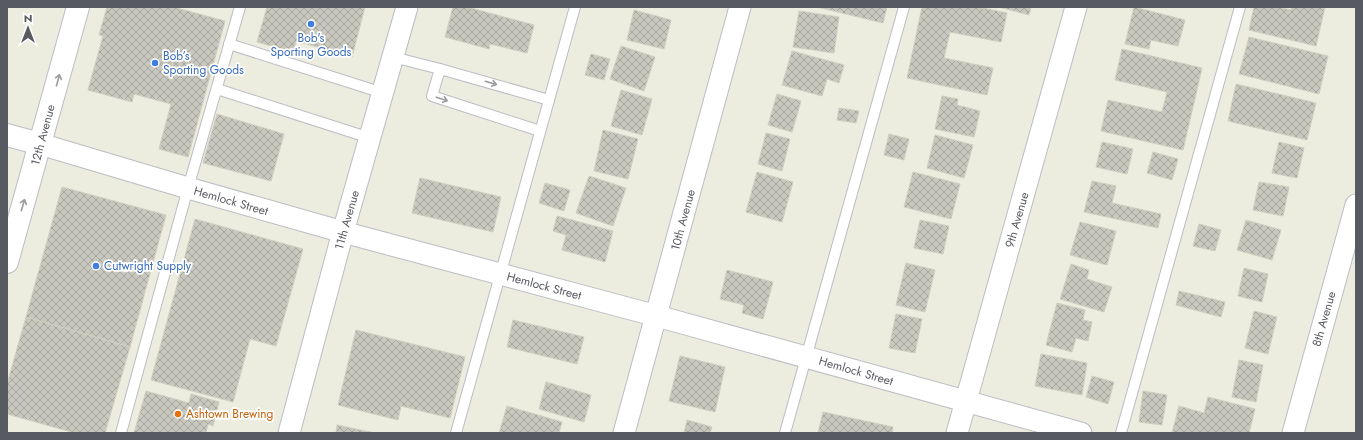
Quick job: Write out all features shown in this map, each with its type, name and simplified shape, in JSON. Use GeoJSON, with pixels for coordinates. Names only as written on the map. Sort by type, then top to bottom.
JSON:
{"type":"FeatureCollection","features":[{"type":"Feature","properties":{"kind":"street","name":"12th Avenue"},"geometry":{"type":"LineString","coordinates":[[9,248],[78,7]]}},
{"type":"Feature","properties":{"kind":"street","name":"11th Avenue"},"geometry":{"type":"LineString","coordinates":[[289,433],[343,232],[407,7]]}},
{"type":"Feature","properties":{"kind":"street","name":"10th Avenue"},"geometry":{"type":"LineString","coordinates":[[624,433],[740,7]]}},
{"type":"Feature","properties":{"kind":"street","name":"9th Avenue"},"geometry":{"type":"LineString","coordinates":[[957,433],[1076,7]]}},
{"type":"Feature","properties":{"kind":"street","name":"Hemlock Street"},"geometry":{"type":"LineString","coordinates":[[7,135],[343,232],[657,316],[1081,433]]}},
{"type":"Feature","properties":{"kind":"street","name":"8th Avenue"},"geometry":{"type":"LineString","coordinates":[[1293,433],[1356,205]]}},
{"type":"Feature","properties":{"kind":"lane"},"geometry":{"type":"LineString","coordinates":[[121,433],[188,188],[240,7]]}},
{"type":"Feature","properties":{"kind":"lane"},"geometry":{"type":"LineString","coordinates":[[456,433],[574,7]]}},
{"type":"Feature","properties":{"kind":"lane"},"geometry":{"type":"LineString","coordinates":[[785,433],[904,7]]}},
{"type":"Feature","properties":{"kind":"lane"},"geometry":{"type":"LineString","coordinates":[[1122,433],[1240,7]]}},
{"type":"Feature","properties":{"kind":"lane"},"geometry":{"type":"LineString","coordinates":[[230,44],[383,93]]}},
{"type":"Feature","properties":{"kind":"lane"},"geometry":{"type":"LineString","coordinates":[[393,57],[549,100]]}},
{"type":"Feature","properties":{"kind":"lane"},"geometry":{"type":"LineString","coordinates":[[440,69],[432,96],[540,131]]}},
{"type":"Feature","properties":{"kind":"lane"},"geometry":{"type":"LineString","coordinates":[[216,89],[370,138]]}},
{"type":"Feature","properties":{"kind":"building","name":"Bob’s Sporting Goods"},"geometry":{"type":"Polygon","coordinates":[[[107,7],[173,7],[225,21],[188,157],[159,149],[171,104],[134,94],[132,102],[88,90],[103,36],[99,35],[107,7]]]}},
{"type":"Feature","properties":{"kind":"building","name":"Bob's Sporting Goods"},"geometry":{"type":"Polygon","coordinates":[[[267,7],[365,7],[352,57],[296,41],[293,52],[257,42],[267,7]]]}},
{"type":"Feature","properties":{"kind":"building"},"geometry":{"type":"Polygon","coordinates":[[[453,7],[467,7],[534,25],[527,53],[490,44],[489,49],[445,37],[453,7]]]}},
{"type":"Feature","properties":{"kind":"building"},"geometry":{"type":"Polygon","coordinates":[[[817,7],[887,7],[883,23],[817,7]]]}},
{"type":"Feature","properties":{"kind":"building"},"geometry":{"type":"Polygon","coordinates":[[[922,7],[978,7],[1007,13],[1001,42],[950,32],[944,58],[993,68],[987,95],[907,78],[922,7]]]}},
{"type":"Feature","properties":{"kind":"building"},"geometry":{"type":"Polygon","coordinates":[[[999,7],[1031,7],[1029,15],[999,7]]]}},
{"type":"Feature","properties":{"kind":"building"},"geometry":{"type":"Polygon","coordinates":[[[1134,7],[1185,20],[1178,46],[1151,40],[1149,49],[1125,44],[1134,7]]]}},
{"type":"Feature","properties":{"kind":"building"},"geometry":{"type":"Polygon","coordinates":[[[1254,7],[1278,7],[1291,10],[1292,7],[1325,7],[1316,46],[1249,30],[1254,7]]]}},
{"type":"Feature","properties":{"kind":"building"},"geometry":{"type":"Polygon","coordinates":[[[634,10],[671,20],[664,49],[627,40],[634,10]]]}},
{"type":"Feature","properties":{"kind":"building"},"geometry":{"type":"Polygon","coordinates":[[[799,11],[839,17],[834,53],[793,47],[799,11]]]}},
{"type":"Feature","properties":{"kind":"building"},"geometry":{"type":"Polygon","coordinates":[[[1249,37],[1328,56],[1319,94],[1239,74],[1249,37]]]}},
{"type":"Feature","properties":{"kind":"building"},"geometry":{"type":"Polygon","coordinates":[[[621,46],[655,57],[644,91],[610,79],[621,46]]]}},
{"type":"Feature","properties":{"kind":"building"},"geometry":{"type":"Polygon","coordinates":[[[1122,49],[1202,68],[1183,150],[1101,131],[1108,100],[1162,112],[1167,92],[1115,80],[1122,49]]]}},
{"type":"Feature","properties":{"kind":"building"},"geometry":{"type":"Polygon","coordinates":[[[792,51],[844,65],[839,83],[827,79],[822,96],[782,85],[792,51]]]}},
{"type":"Feature","properties":{"kind":"building"},"geometry":{"type":"Polygon","coordinates":[[[591,54],[610,59],[604,80],[585,75],[591,54]]]}},
{"type":"Feature","properties":{"kind":"building"},"geometry":{"type":"Polygon","coordinates":[[[1236,84],[1316,103],[1307,140],[1228,121],[1236,84]]]}},
{"type":"Feature","properties":{"kind":"building"},"geometry":{"type":"Polygon","coordinates":[[[621,90],[652,99],[642,135],[611,126],[621,90]]]}},
{"type":"Feature","properties":{"kind":"building"},"geometry":{"type":"Polygon","coordinates":[[[777,94],[801,101],[792,132],[768,125],[777,94]]]}},
{"type":"Feature","properties":{"kind":"building"},"geometry":{"type":"Polygon","coordinates":[[[942,96],[958,99],[957,105],[980,111],[974,137],[935,129],[942,96]]]}},
{"type":"Feature","properties":{"kind":"building"},"geometry":{"type":"Polygon","coordinates":[[[839,108],[859,111],[856,123],[837,120],[839,108]]]}},
{"type":"Feature","properties":{"kind":"building"},"geometry":{"type":"Polygon","coordinates":[[[217,114],[284,134],[271,181],[203,163],[217,114]]]}},
{"type":"Feature","properties":{"kind":"building"},"geometry":{"type":"Polygon","coordinates":[[[603,130],[638,139],[628,179],[594,171],[603,130]]]}},
{"type":"Feature","properties":{"kind":"building"},"geometry":{"type":"Polygon","coordinates":[[[766,133],[790,139],[782,171],[758,164],[766,133]]]}},
{"type":"Feature","properties":{"kind":"building"},"geometry":{"type":"Polygon","coordinates":[[[889,134],[909,139],[904,160],[884,155],[889,134]]]}},
{"type":"Feature","properties":{"kind":"building"},"geometry":{"type":"Polygon","coordinates":[[[935,135],[973,145],[964,178],[927,168],[935,135]]]}},
{"type":"Feature","properties":{"kind":"building"},"geometry":{"type":"Polygon","coordinates":[[[1102,142],[1133,149],[1127,174],[1096,167],[1102,142]]]}},
{"type":"Feature","properties":{"kind":"building"},"geometry":{"type":"Polygon","coordinates":[[[1279,142],[1304,148],[1297,178],[1272,173],[1279,142]]]}},
{"type":"Feature","properties":{"kind":"building"},"geometry":{"type":"Polygon","coordinates":[[[1153,152],[1178,159],[1172,180],[1147,173],[1153,152]]]}},
{"type":"Feature","properties":{"kind":"building"},"geometry":{"type":"Polygon","coordinates":[[[757,172],[793,182],[782,222],[746,212],[757,172]]]}},
{"type":"Feature","properties":{"kind":"building"},"geometry":{"type":"Polygon","coordinates":[[[913,172],[960,184],[951,219],[904,207],[913,172]]]}},
{"type":"Feature","properties":{"kind":"building"},"geometry":{"type":"Polygon","coordinates":[[[589,176],[626,188],[613,226],[576,213],[589,176]]]}},
{"type":"Feature","properties":{"kind":"building"},"geometry":{"type":"Polygon","coordinates":[[[420,178],[501,197],[493,232],[412,213],[420,178]]]}},
{"type":"Feature","properties":{"kind":"building"},"geometry":{"type":"Polygon","coordinates":[[[1092,181],[1116,186],[1112,203],[1161,214],[1158,228],[1084,212],[1092,181]]]}},
{"type":"Feature","properties":{"kind":"building"},"geometry":{"type":"Polygon","coordinates":[[[1259,182],[1289,187],[1283,216],[1253,210],[1259,182]]]}},
{"type":"Feature","properties":{"kind":"building"},"geometry":{"type":"Polygon","coordinates":[[[545,183],[570,190],[564,211],[539,203],[545,183]]]}},
{"type":"Feature","properties":{"kind":"building","name":"Cutwright Supply"},"geometry":{"type":"Polygon","coordinates":[[[62,187],[166,215],[130,347],[26,317],[62,187]]]}},
{"type":"Feature","properties":{"kind":"building"},"geometry":{"type":"Polygon","coordinates":[[[557,216],[613,231],[605,262],[562,250],[566,235],[553,231],[557,216]]]}},
{"type":"Feature","properties":{"kind":"building"},"geometry":{"type":"Polygon","coordinates":[[[195,219],[303,249],[276,346],[250,339],[233,402],[151,380],[195,219]]]}},
{"type":"Feature","properties":{"kind":"building"},"geometry":{"type":"Polygon","coordinates":[[[920,220],[949,226],[943,254],[914,248],[920,220]]]}},
{"type":"Feature","properties":{"kind":"building"},"geometry":{"type":"Polygon","coordinates":[[[1246,220],[1281,230],[1272,260],[1237,250],[1246,220]]]}},
{"type":"Feature","properties":{"kind":"building"},"geometry":{"type":"Polygon","coordinates":[[[1080,222],[1116,231],[1107,265],[1070,255],[1080,222]]]}},
{"type":"Feature","properties":{"kind":"building"},"geometry":{"type":"Polygon","coordinates":[[[1199,224],[1221,230],[1215,251],[1193,246],[1199,224]]]}},
{"type":"Feature","properties":{"kind":"building"},"geometry":{"type":"Polygon","coordinates":[[[906,263],[935,270],[925,312],[896,305],[906,263]]]}},
{"type":"Feature","properties":{"kind":"building"},"geometry":{"type":"Polygon","coordinates":[[[1071,264],[1089,270],[1087,279],[1112,287],[1104,312],[1060,299],[1071,264]]]}},
{"type":"Feature","properties":{"kind":"building"},"geometry":{"type":"Polygon","coordinates":[[[1244,268],[1268,274],[1262,302],[1238,296],[1244,268]]]}},
{"type":"Feature","properties":{"kind":"building"},"geometry":{"type":"Polygon","coordinates":[[[727,270],[773,282],[763,319],[742,313],[744,305],[720,299],[727,270]]]}},
{"type":"Feature","properties":{"kind":"building"},"geometry":{"type":"Polygon","coordinates":[[[1179,291],[1225,302],[1221,317],[1176,305],[1179,291]]]}},
{"type":"Feature","properties":{"kind":"building"},"geometry":{"type":"Polygon","coordinates":[[[1057,303],[1085,310],[1083,320],[1092,322],[1088,341],[1076,338],[1072,352],[1046,345],[1057,303]]]}},
{"type":"Feature","properties":{"kind":"building"},"geometry":{"type":"Polygon","coordinates":[[[1254,311],[1277,317],[1268,354],[1245,348],[1254,311]]]}},
{"type":"Feature","properties":{"kind":"building"},"geometry":{"type":"Polygon","coordinates":[[[896,314],[922,319],[915,353],[889,348],[896,314]]]}},
{"type":"Feature","properties":{"kind":"building"},"geometry":{"type":"Polygon","coordinates":[[[26,317],[130,347],[105,433],[75,433],[7,414],[7,384],[26,317]]]}},
{"type":"Feature","properties":{"kind":"building"},"geometry":{"type":"Polygon","coordinates":[[[513,320],[584,337],[577,364],[507,347],[513,320]]]}},
{"type":"Feature","properties":{"kind":"building"},"geometry":{"type":"Polygon","coordinates":[[[356,330],[465,357],[450,418],[401,406],[398,420],[338,405],[356,330]]]}},
{"type":"Feature","properties":{"kind":"building"},"geometry":{"type":"Polygon","coordinates":[[[1041,354],[1087,363],[1082,395],[1035,386],[1041,354]]]}},
{"type":"Feature","properties":{"kind":"building"},"geometry":{"type":"Polygon","coordinates":[[[680,356],[725,367],[715,412],[669,401],[680,356]]]}},
{"type":"Feature","properties":{"kind":"building"},"geometry":{"type":"Polygon","coordinates":[[[1239,360],[1263,365],[1256,402],[1232,397],[1239,360]]]}},
{"type":"Feature","properties":{"kind":"building"},"geometry":{"type":"Polygon","coordinates":[[[1092,376],[1114,382],[1108,404],[1086,397],[1092,376]]]}},
{"type":"Feature","properties":{"kind":"building"},"geometry":{"type":"Polygon","coordinates":[[[546,382],[591,395],[584,422],[539,409],[546,382]]]}},
{"type":"Feature","properties":{"kind":"building","name":"Ashtown Brewing"},"geometry":{"type":"Polygon","coordinates":[[[146,391],[189,403],[191,394],[219,402],[213,426],[208,424],[206,433],[134,433],[146,391]]]}},
{"type":"Feature","properties":{"kind":"building"},"geometry":{"type":"Polygon","coordinates":[[[1143,391],[1167,395],[1162,425],[1139,422],[1143,391]]]}},
{"type":"Feature","properties":{"kind":"building"},"geometry":{"type":"Polygon","coordinates":[[[1208,397],[1255,409],[1249,433],[1172,433],[1179,406],[1204,413],[1208,397]]]}},
{"type":"Feature","properties":{"kind":"building"},"geometry":{"type":"Polygon","coordinates":[[[507,406],[562,422],[559,433],[499,433],[507,406]]]}},
{"type":"Feature","properties":{"kind":"building"},"geometry":{"type":"Polygon","coordinates":[[[823,412],[893,427],[892,433],[818,433],[823,412]]]}},
{"type":"Feature","properties":{"kind":"building"},"geometry":{"type":"Polygon","coordinates":[[[687,420],[712,427],[710,433],[684,433],[687,420]]]}},
{"type":"Feature","properties":{"kind":"building"},"geometry":{"type":"Polygon","coordinates":[[[337,425],[375,433],[336,433],[337,425]]]}},
{"type":"Feature","properties":{"kind":"place","name":"Bob's Sporting Goods"},"geometry":{"type":"Point","coordinates":[311,24]}},
{"type":"Feature","properties":{"kind":"place","name":"Bob’s Sporting Goods"},"geometry":{"type":"Point","coordinates":[155,63]}},
{"type":"Feature","properties":{"kind":"place","name":"Cutwright Supply"},"geometry":{"type":"Point","coordinates":[96,266]}},
{"type":"Feature","properties":{"kind":"place","name":"Ashtown Brewing"},"geometry":{"type":"Point","coordinates":[178,414]}}]}
